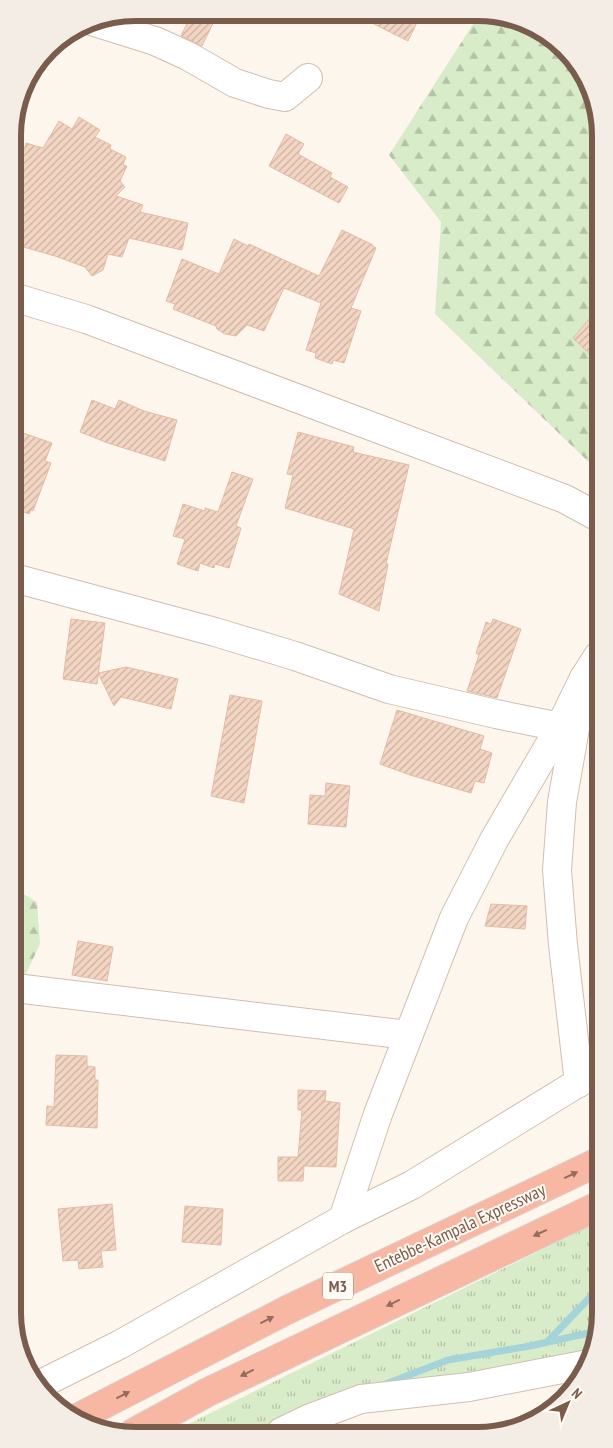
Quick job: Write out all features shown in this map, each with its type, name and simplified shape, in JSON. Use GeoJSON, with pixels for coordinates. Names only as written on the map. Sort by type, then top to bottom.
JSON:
{"type":"FeatureCollection","features":[{"type":"Feature","properties":{"kind":"highway","name":"Entebbe-Kampala Expressway"},"geometry":{"type":"LineString","coordinates":[[84,1414],[289,1309],[592,1165]]}},
{"type":"Feature","properties":{"kind":"highway","name":"M3"},"geometry":{"type":"LineString","coordinates":[[144,1427],[208,1392],[592,1209]]}},
{"type":"Feature","properties":{"kind":"street"},"geometry":{"type":"LineString","coordinates":[[105,25],[155,41],[188,56],[235,83],[269,94],[285,97],[308,78]]}},
{"type":"Feature","properties":{"kind":"street"},"geometry":{"type":"LineString","coordinates":[[21,300],[86,319],[565,499],[592,514]]}},
{"type":"Feature","properties":{"kind":"street"},"geometry":{"type":"LineString","coordinates":[[21,580],[215,632],[295,656],[389,689],[560,727]]}},
{"type":"Feature","properties":{"kind":"street"},"geometry":{"type":"LineString","coordinates":[[343,1218],[378,1114],[454,918],[494,840],[560,727],[591,667]]}},
{"type":"Feature","properties":{"kind":"street"},"geometry":{"type":"LineString","coordinates":[[45,1382],[120,1345],[343,1218],[412,1185],[589,1076],[563,946],[557,870],[562,802],[591,667]]}},
{"type":"Feature","properties":{"kind":"street"},"geometry":{"type":"LineString","coordinates":[[21,988],[408,1035]]}},
{"type":"Feature","properties":{"kind":"street"},"geometry":{"type":"LineString","coordinates":[[291,1427],[308,1418],[361,1399],[469,1387],[578,1366]]}},
{"type":"Feature","properties":{"kind":"green space"},"geometry":{"type":"Polygon","coordinates":[[[475,21],[488,22],[541,40],[558,55],[576,78],[588,106],[592,135],[592,323],[590,328],[592,336],[592,465],[435,314],[441,222],[389,155],[475,21]]]}},
{"type":"Feature","properties":{"kind":"green space"},"geometry":{"type":"Polygon","coordinates":[[[21,893],[37,902],[40,944],[25,976],[21,976],[21,893]]]}},
{"type":"Feature","properties":{"kind":"green space"},"geometry":{"type":"Polygon","coordinates":[[[592,1225],[592,1320],[590,1335],[580,1362],[387,1402],[322,1427],[182,1427],[592,1225]]]}},
{"type":"Feature","properties":{"kind":"building"},"geometry":{"type":"Polygon","coordinates":[[[188,21],[214,21],[202,46],[181,36],[188,21]]]}},
{"type":"Feature","properties":{"kind":"building"},"geometry":{"type":"Polygon","coordinates":[[[368,21],[418,21],[408,41],[368,21]]]}},
{"type":"Feature","properties":{"kind":"building"},"geometry":{"type":"Polygon","coordinates":[[[79,117],[100,130],[95,137],[111,145],[110,149],[126,157],[123,165],[127,166],[120,181],[125,187],[116,196],[143,205],[140,212],[188,223],[182,250],[129,238],[122,257],[108,254],[103,270],[92,276],[85,267],[21,246],[21,160],[26,143],[43,148],[59,121],[72,129],[79,117]]]}},
{"type":"Feature","properties":{"kind":"building"},"geometry":{"type":"Polygon","coordinates":[[[286,134],[304,144],[298,154],[332,173],[330,177],[348,187],[339,203],[269,166],[286,134]]]}},
{"type":"Feature","properties":{"kind":"building"},"geometry":{"type":"Polygon","coordinates":[[[342,230],[376,248],[351,308],[361,311],[344,363],[333,360],[332,364],[315,358],[316,353],[306,350],[321,303],[284,288],[264,331],[247,325],[236,336],[225,334],[217,329],[216,326],[173,309],[175,304],[166,301],[182,259],[219,274],[234,239],[319,276],[342,230]]]}},
{"type":"Feature","properties":{"kind":"building"},"geometry":{"type":"Polygon","coordinates":[[[592,316],[592,356],[573,338],[592,316]]]}},
{"type":"Feature","properties":{"kind":"building"},"geometry":{"type":"Polygon","coordinates":[[[92,400],[115,409],[119,400],[144,411],[177,420],[165,461],[80,432],[92,400]]]}},
{"type":"Feature","properties":{"kind":"building"},"geometry":{"type":"Polygon","coordinates":[[[298,432],[354,447],[353,452],[409,465],[386,564],[388,564],[379,611],[339,594],[354,529],[285,508],[293,475],[287,474],[298,432]]]}},
{"type":"Feature","properties":{"kind":"building"},"geometry":{"type":"Polygon","coordinates":[[[23,433],[52,443],[45,461],[51,463],[33,511],[31,510],[29,514],[21,511],[21,439],[23,433]]]}},
{"type":"Feature","properties":{"kind":"building"},"geometry":{"type":"Polygon","coordinates":[[[232,472],[253,479],[236,526],[241,528],[229,568],[215,564],[214,568],[200,563],[198,571],[177,564],[185,539],[173,536],[183,504],[205,511],[205,508],[218,512],[232,472]]]}},
{"type":"Feature","properties":{"kind":"building"},"geometry":{"type":"Polygon","coordinates":[[[71,619],[105,623],[97,684],[63,679],[71,619]]]}},
{"type":"Feature","properties":{"kind":"building"},"geometry":{"type":"Polygon","coordinates":[[[493,619],[521,629],[497,698],[467,691],[479,655],[476,653],[486,622],[491,624],[493,619]]]}},
{"type":"Feature","properties":{"kind":"building"},"geometry":{"type":"Polygon","coordinates":[[[126,667],[178,679],[171,709],[121,697],[114,706],[98,673],[126,667]]]}},
{"type":"Feature","properties":{"kind":"building"},"geometry":{"type":"Polygon","coordinates":[[[230,695],[262,701],[244,803],[211,796],[230,695]]]}},
{"type":"Feature","properties":{"kind":"building"},"geometry":{"type":"Polygon","coordinates":[[[397,710],[484,736],[480,749],[492,753],[484,783],[475,781],[471,793],[380,764],[397,710]]]}},
{"type":"Feature","properties":{"kind":"building"},"geometry":{"type":"Polygon","coordinates":[[[326,783],[350,786],[346,827],[308,824],[310,795],[325,796],[326,783]]]}},
{"type":"Feature","properties":{"kind":"building"},"geometry":{"type":"Polygon","coordinates":[[[491,904],[527,906],[525,929],[485,926],[491,904]]]}},
{"type":"Feature","properties":{"kind":"building"},"geometry":{"type":"Polygon","coordinates":[[[78,941],[113,947],[107,981],[72,975],[78,941]]]}},
{"type":"Feature","properties":{"kind":"building"},"geometry":{"type":"Polygon","coordinates":[[[56,1055],[87,1056],[87,1066],[95,1067],[95,1080],[98,1080],[97,1128],[46,1125],[47,1106],[54,1107],[56,1055]]]}},
{"type":"Feature","properties":{"kind":"building"},"geometry":{"type":"Polygon","coordinates":[[[298,1090],[326,1091],[325,1101],[340,1103],[336,1167],[304,1166],[303,1181],[278,1181],[278,1157],[298,1157],[302,1110],[298,1110],[298,1090]]]}},
{"type":"Feature","properties":{"kind":"building"},"geometry":{"type":"Polygon","coordinates":[[[112,1204],[116,1250],[101,1251],[103,1267],[79,1269],[78,1260],[63,1261],[58,1209],[112,1204]]]}},
{"type":"Feature","properties":{"kind":"building"},"geometry":{"type":"Polygon","coordinates":[[[185,1206],[223,1209],[221,1245],[182,1242],[185,1206]]]}},
{"type":"Feature","properties":{"kind":"waterway"},"geometry":{"type":"LineString","coordinates":[[548,1341],[592,1295]]}},
{"type":"Feature","properties":{"kind":"waterway"},"geometry":{"type":"LineString","coordinates":[[383,1385],[448,1360],[530,1346],[590,1333]]}}]}
